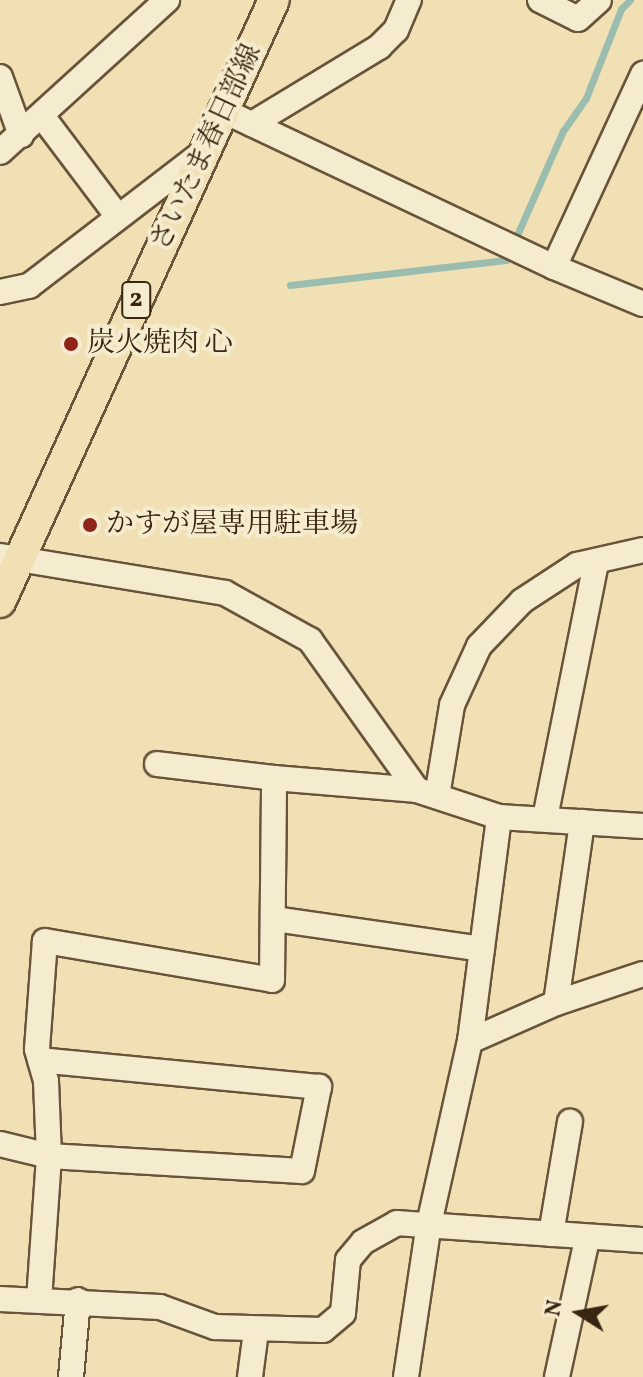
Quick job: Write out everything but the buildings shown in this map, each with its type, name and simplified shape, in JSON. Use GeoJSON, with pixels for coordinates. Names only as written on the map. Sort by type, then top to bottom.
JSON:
{"type":"FeatureCollection","features":[{"type":"Feature","properties":{"kind":"main road","name":"さいたま春日部線"},"geometry":{"type":"LineString","coordinates":[[0,602],[9,558],[224,111],[274,0]]}},
{"type":"Feature","properties":{"kind":"street"},"geometry":{"type":"LineString","coordinates":[[0,152],[167,0]]}},
{"type":"Feature","properties":{"kind":"street"},"geometry":{"type":"LineString","coordinates":[[252,124],[379,47],[396,30],[409,0]]}},
{"type":"Feature","properties":{"kind":"street"},"geometry":{"type":"LineString","coordinates":[[540,0],[578,19],[599,0]]}},
{"type":"Feature","properties":{"kind":"street"},"geometry":{"type":"LineString","coordinates":[[554,267],[643,74]]}},
{"type":"Feature","properties":{"kind":"street"},"geometry":{"type":"LineString","coordinates":[[0,77],[21,135]]}},
{"type":"Feature","properties":{"kind":"street"},"geometry":{"type":"LineString","coordinates":[[224,111],[554,267],[643,304]]}},
{"type":"Feature","properties":{"kind":"street"},"geometry":{"type":"LineString","coordinates":[[42,116],[118,217]]}},
{"type":"Feature","properties":{"kind":"street"},"geometry":{"type":"LineString","coordinates":[[0,292],[29,286],[205,151]]}},
{"type":"Feature","properties":{"kind":"street"},"geometry":{"type":"LineString","coordinates":[[427,793],[452,705],[479,646],[522,601],[577,565],[643,550]]}},
{"type":"Feature","properties":{"kind":"street"},"geometry":{"type":"LineString","coordinates":[[9,558],[225,593],[310,640],[427,793]]}},
{"type":"Feature","properties":{"kind":"street"},"geometry":{"type":"LineString","coordinates":[[545,818],[596,563]]}},
{"type":"Feature","properties":{"kind":"street"},"geometry":{"type":"LineString","coordinates":[[157,764],[427,793],[499,817],[582,822],[642,819]]}},
{"type":"Feature","properties":{"kind":"street"},"geometry":{"type":"LineString","coordinates":[[39,1300],[49,1156],[46,1081],[40,1060],[45,941],[272,980],[274,778]]}},
{"type":"Feature","properties":{"kind":"street"},"geometry":{"type":"LineString","coordinates":[[406,1377],[429,1224],[470,1041],[499,817]]}},
{"type":"Feature","properties":{"kind":"street"},"geometry":{"type":"LineString","coordinates":[[556,1003],[582,822]]}},
{"type":"Feature","properties":{"kind":"street"},"geometry":{"type":"LineString","coordinates":[[275,919],[482,949]]}},
{"type":"Feature","properties":{"kind":"street"},"geometry":{"type":"LineString","coordinates":[[470,1041],[556,1003],[643,974]]}},
{"type":"Feature","properties":{"kind":"street"},"geometry":{"type":"LineString","coordinates":[[0,1144],[49,1156],[302,1171],[319,1087],[40,1060]]}},
{"type":"Feature","properties":{"kind":"street"},"geometry":{"type":"LineString","coordinates":[[551,1234],[570,1122]]}},
{"type":"Feature","properties":{"kind":"street"},"geometry":{"type":"LineString","coordinates":[[0,1299],[78,1300],[160,1307],[215,1327],[256,1331],[323,1330],[343,1313],[348,1260],[363,1242],[397,1223],[587,1239],[643,1240]]}},
{"type":"Feature","properties":{"kind":"street"},"geometry":{"type":"LineString","coordinates":[[557,1377],[587,1239]]}},
{"type":"Feature","properties":{"kind":"street"},"geometry":{"type":"LineString","coordinates":[[71,1377],[78,1300]]}},
{"type":"Feature","properties":{"kind":"street"},"geometry":{"type":"LineString","coordinates":[[250,1377],[256,1331]]}},
{"type":"Feature","properties":{"kind":"waterway"},"geometry":{"type":"LineString","coordinates":[[290,285],[506,260],[563,131],[586,98],[621,9],[630,0]]}},
{"type":"Feature","properties":{"kind":"place","name":"炭火焼肉 心"},"geometry":{"type":"Point","coordinates":[71,344]}},
{"type":"Feature","properties":{"kind":"place","name":"かすが屋専用駐車場"},"geometry":{"type":"Point","coordinates":[90,525]}}]}
